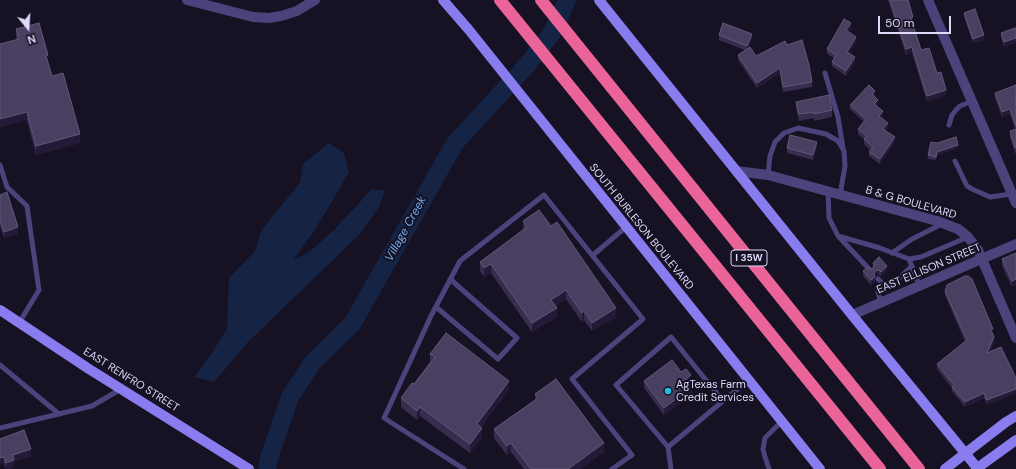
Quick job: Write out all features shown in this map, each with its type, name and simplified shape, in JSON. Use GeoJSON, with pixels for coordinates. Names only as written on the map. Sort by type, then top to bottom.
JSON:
{"type":"FeatureCollection","features":[{"type":"Feature","properties":{"kind":"highway","name":"I 35W"},"geometry":{"type":"LineString","coordinates":[[500,0],[880,469]]}},
{"type":"Feature","properties":{"kind":"highway","name":"I 35W"},"geometry":{"type":"LineString","coordinates":[[541,0],[919,469]]}},
{"type":"Feature","properties":{"kind":"main road","name":"SOUTH BURLESON BOULEVARD"},"geometry":{"type":"LineString","coordinates":[[443,0],[469,30],[820,469]]}},
{"type":"Feature","properties":{"kind":"main road"},"geometry":{"type":"LineString","coordinates":[[600,0],[852,315],[966,453],[977,469],[1016,440]]}},
{"type":"Feature","properties":{"kind":"main road","name":"EAST RENFRO STREET"},"geometry":{"type":"LineString","coordinates":[[0,310],[121,389],[249,469]]}},
{"type":"Feature","properties":{"kind":"main road"},"geometry":{"type":"LineString","coordinates":[[945,469],[1016,416]]}},
{"type":"Feature","properties":{"kind":"street"},"geometry":{"type":"LineString","coordinates":[[187,0],[253,17],[269,18],[282,16],[297,11],[315,0]]}},
{"type":"Feature","properties":{"kind":"street"},"geometry":{"type":"LineString","coordinates":[[928,0],[1014,199]]}},
{"type":"Feature","properties":{"kind":"street","name":"B & G BOULEVARD"},"geometry":{"type":"LineString","coordinates":[[736,171],[768,175],[943,223],[958,229],[974,243],[1016,338]]}},
{"type":"Feature","properties":{"kind":"street","name":"EAST ELLISON STREET"},"geometry":{"type":"LineString","coordinates":[[852,315],[920,287],[1016,244]]}},
{"type":"Feature","properties":{"kind":"lane"},"geometry":{"type":"LineString","coordinates":[[825,72],[838,117],[844,151],[845,166],[840,195]]}},
{"type":"Feature","properties":{"kind":"lane"},"geometry":{"type":"LineString","coordinates":[[949,125],[952,115],[956,110],[960,106],[972,100]]}},
{"type":"Feature","properties":{"kind":"lane"},"geometry":{"type":"LineString","coordinates":[[768,175],[770,156],[775,142],[784,133],[798,128],[826,134],[838,141],[844,151]]}},
{"type":"Feature","properties":{"kind":"lane"},"geometry":{"type":"LineString","coordinates":[[955,161],[967,186],[990,197],[1014,199]]}},
{"type":"Feature","properties":{"kind":"lane"},"geometry":{"type":"LineString","coordinates":[[0,165],[7,187],[27,206],[39,290],[19,323]]}},
{"type":"Feature","properties":{"kind":"lane"},"geometry":{"type":"LineString","coordinates":[[828,192],[829,218],[838,236],[870,270]]}},
{"type":"Feature","properties":{"kind":"lane"},"geometry":{"type":"LineString","coordinates":[[464,469],[384,418],[436,307],[460,261],[544,195],[643,319],[572,379],[632,454],[612,469]]}},
{"type":"Feature","properties":{"kind":"lane"},"geometry":{"type":"LineString","coordinates":[[892,253],[912,239],[943,223]]}},
{"type":"Feature","properties":{"kind":"lane"},"geometry":{"type":"LineString","coordinates":[[593,255],[626,227]]}},
{"type":"Feature","properties":{"kind":"lane"},"geometry":{"type":"LineString","coordinates":[[838,236],[909,259],[921,257],[968,237]]}},
{"type":"Feature","properties":{"kind":"lane"},"geometry":{"type":"LineString","coordinates":[[909,259],[920,287]]}},
{"type":"Feature","properties":{"kind":"lane"},"geometry":{"type":"LineString","coordinates":[[881,303],[878,292],[897,280],[912,266]]}},
{"type":"Feature","properties":{"kind":"lane"},"geometry":{"type":"LineString","coordinates":[[436,307],[498,359],[516,338],[450,279]]}},
{"type":"Feature","properties":{"kind":"lane"},"geometry":{"type":"LineString","coordinates":[[878,279],[886,287]]}},
{"type":"Feature","properties":{"kind":"lane"},"geometry":{"type":"LineString","coordinates":[[671,469],[668,447],[616,385],[671,337],[723,401]]}},
{"type":"Feature","properties":{"kind":"lane"},"geometry":{"type":"LineString","coordinates":[[0,365],[59,414]]}},
{"type":"Feature","properties":{"kind":"lane"},"geometry":{"type":"LineString","coordinates":[[668,447],[749,380]]}},
{"type":"Feature","properties":{"kind":"lane"},"geometry":{"type":"LineString","coordinates":[[0,428],[92,406],[121,389]]}},
{"type":"Feature","properties":{"kind":"lane"},"geometry":{"type":"LineString","coordinates":[[769,469],[764,457],[763,449],[765,438],[782,422]]}},
{"type":"Feature","properties":{"kind":"water"},"geometry":{"type":"Polygon","coordinates":[[[329,143],[344,153],[349,172],[312,234],[293,260],[308,253],[334,230],[372,189],[385,191],[379,207],[360,234],[248,342],[214,382],[194,377],[212,353],[227,329],[229,278],[255,251],[261,231],[300,183],[303,164],[329,143]]]}},
{"type":"Feature","properties":{"kind":"building"},"geometry":{"type":"Polygon","coordinates":[[[890,0],[908,0],[913,17],[911,18],[921,50],[929,48],[937,73],[941,72],[946,90],[927,96],[912,47],[906,49],[890,0]]]}},
{"type":"Feature","properties":{"kind":"building"},"geometry":{"type":"Polygon","coordinates":[[[975,9],[984,35],[973,39],[964,13],[975,9]]]}},
{"type":"Feature","properties":{"kind":"building"},"geometry":{"type":"Polygon","coordinates":[[[844,19],[851,23],[846,30],[856,37],[847,52],[855,57],[846,71],[832,62],[836,55],[827,49],[844,19]]]}},
{"type":"Feature","properties":{"kind":"building"},"geometry":{"type":"Polygon","coordinates":[[[39,23],[52,76],[63,73],[80,134],[36,146],[27,112],[0,119],[0,44],[19,39],[16,29],[39,23]]]}},
{"type":"Feature","properties":{"kind":"building"},"geometry":{"type":"Polygon","coordinates":[[[723,23],[752,34],[747,46],[719,35],[723,23]]]}},
{"type":"Feature","properties":{"kind":"building"},"geometry":{"type":"Polygon","coordinates":[[[1015,28],[1016,38],[1004,42],[1001,33],[1015,28]]]}},
{"type":"Feature","properties":{"kind":"building"},"geometry":{"type":"Polygon","coordinates":[[[802,40],[812,82],[783,87],[780,68],[757,83],[738,55],[750,47],[756,56],[785,41],[787,45],[802,40]]]}},
{"type":"Feature","properties":{"kind":"building"},"geometry":{"type":"Polygon","coordinates":[[[869,85],[875,91],[872,94],[878,100],[874,104],[883,111],[879,116],[888,123],[883,129],[895,137],[880,159],[869,152],[873,147],[864,139],[867,136],[858,129],[866,119],[850,105],[869,85]]]}},
{"type":"Feature","properties":{"kind":"building"},"geometry":{"type":"Polygon","coordinates":[[[1016,85],[1016,126],[1010,109],[1002,112],[995,93],[1016,85]]]}},
{"type":"Feature","properties":{"kind":"building"},"geometry":{"type":"Polygon","coordinates":[[[829,95],[832,110],[814,114],[814,112],[799,114],[796,102],[829,95]]]}},
{"type":"Feature","properties":{"kind":"building"},"geometry":{"type":"Polygon","coordinates":[[[1016,129],[1016,147],[1015,148],[1010,131],[1016,129]]]}},
{"type":"Feature","properties":{"kind":"building"},"geometry":{"type":"Polygon","coordinates":[[[790,135],[817,142],[813,155],[787,148],[790,135]]]}},
{"type":"Feature","properties":{"kind":"building"},"geometry":{"type":"Polygon","coordinates":[[[956,137],[958,145],[937,152],[936,157],[928,155],[931,142],[937,143],[956,137]]]}},
{"type":"Feature","properties":{"kind":"building"},"geometry":{"type":"Polygon","coordinates":[[[7,192],[18,227],[4,232],[0,219],[0,195],[7,192]]]}},
{"type":"Feature","properties":{"kind":"building"},"geometry":{"type":"Polygon","coordinates":[[[539,210],[551,226],[557,222],[616,308],[592,323],[584,311],[582,313],[566,290],[551,300],[557,308],[532,323],[491,264],[484,268],[480,262],[527,227],[523,221],[539,210]]]}},
{"type":"Feature","properties":{"kind":"building"},"geometry":{"type":"Polygon","coordinates":[[[1016,253],[1016,279],[1012,281],[1002,259],[1016,253]]]}},
{"type":"Feature","properties":{"kind":"building"},"geometry":{"type":"Polygon","coordinates":[[[879,257],[887,266],[881,272],[879,270],[875,271],[875,277],[871,280],[863,271],[867,268],[872,269],[874,266],[873,263],[879,257]]]}},
{"type":"Feature","properties":{"kind":"building"},"geometry":{"type":"Polygon","coordinates":[[[965,276],[972,279],[993,329],[991,330],[994,337],[987,353],[1001,347],[1016,378],[1016,389],[987,400],[984,393],[965,402],[952,387],[954,385],[937,364],[967,340],[945,291],[947,285],[965,276]]]}},
{"type":"Feature","properties":{"kind":"building"},"geometry":{"type":"Polygon","coordinates":[[[446,333],[509,381],[477,424],[482,428],[470,444],[420,407],[417,411],[401,398],[435,357],[430,354],[446,333]]]}},
{"type":"Feature","properties":{"kind":"building","name":"AgTexas Farm Credit Services"},"geometry":{"type":"Polygon","coordinates":[[[672,360],[681,372],[686,369],[691,375],[686,379],[692,387],[664,408],[644,381],[672,360]]]}},
{"type":"Feature","properties":{"kind":"building"},"geometry":{"type":"Polygon","coordinates":[[[556,379],[604,443],[568,469],[531,469],[511,443],[507,446],[494,429],[538,398],[535,394],[556,379]]]}},
{"type":"Feature","properties":{"kind":"building"},"geometry":{"type":"Polygon","coordinates":[[[24,430],[31,449],[13,455],[14,460],[6,463],[4,457],[0,458],[0,439],[24,430]]]}},
{"type":"Feature","properties":{"kind":"waterway","name":"Village Creek"},"geometry":{"type":"LineString","coordinates":[[267,469],[269,458],[290,397],[312,363],[352,324],[455,143],[528,64],[552,33],[567,0]]}},
{"type":"Feature","properties":{"kind":"place","name":"AgTexas Farm Credit Services"},"geometry":{"type":"Point","coordinates":[668,391]}}]}
